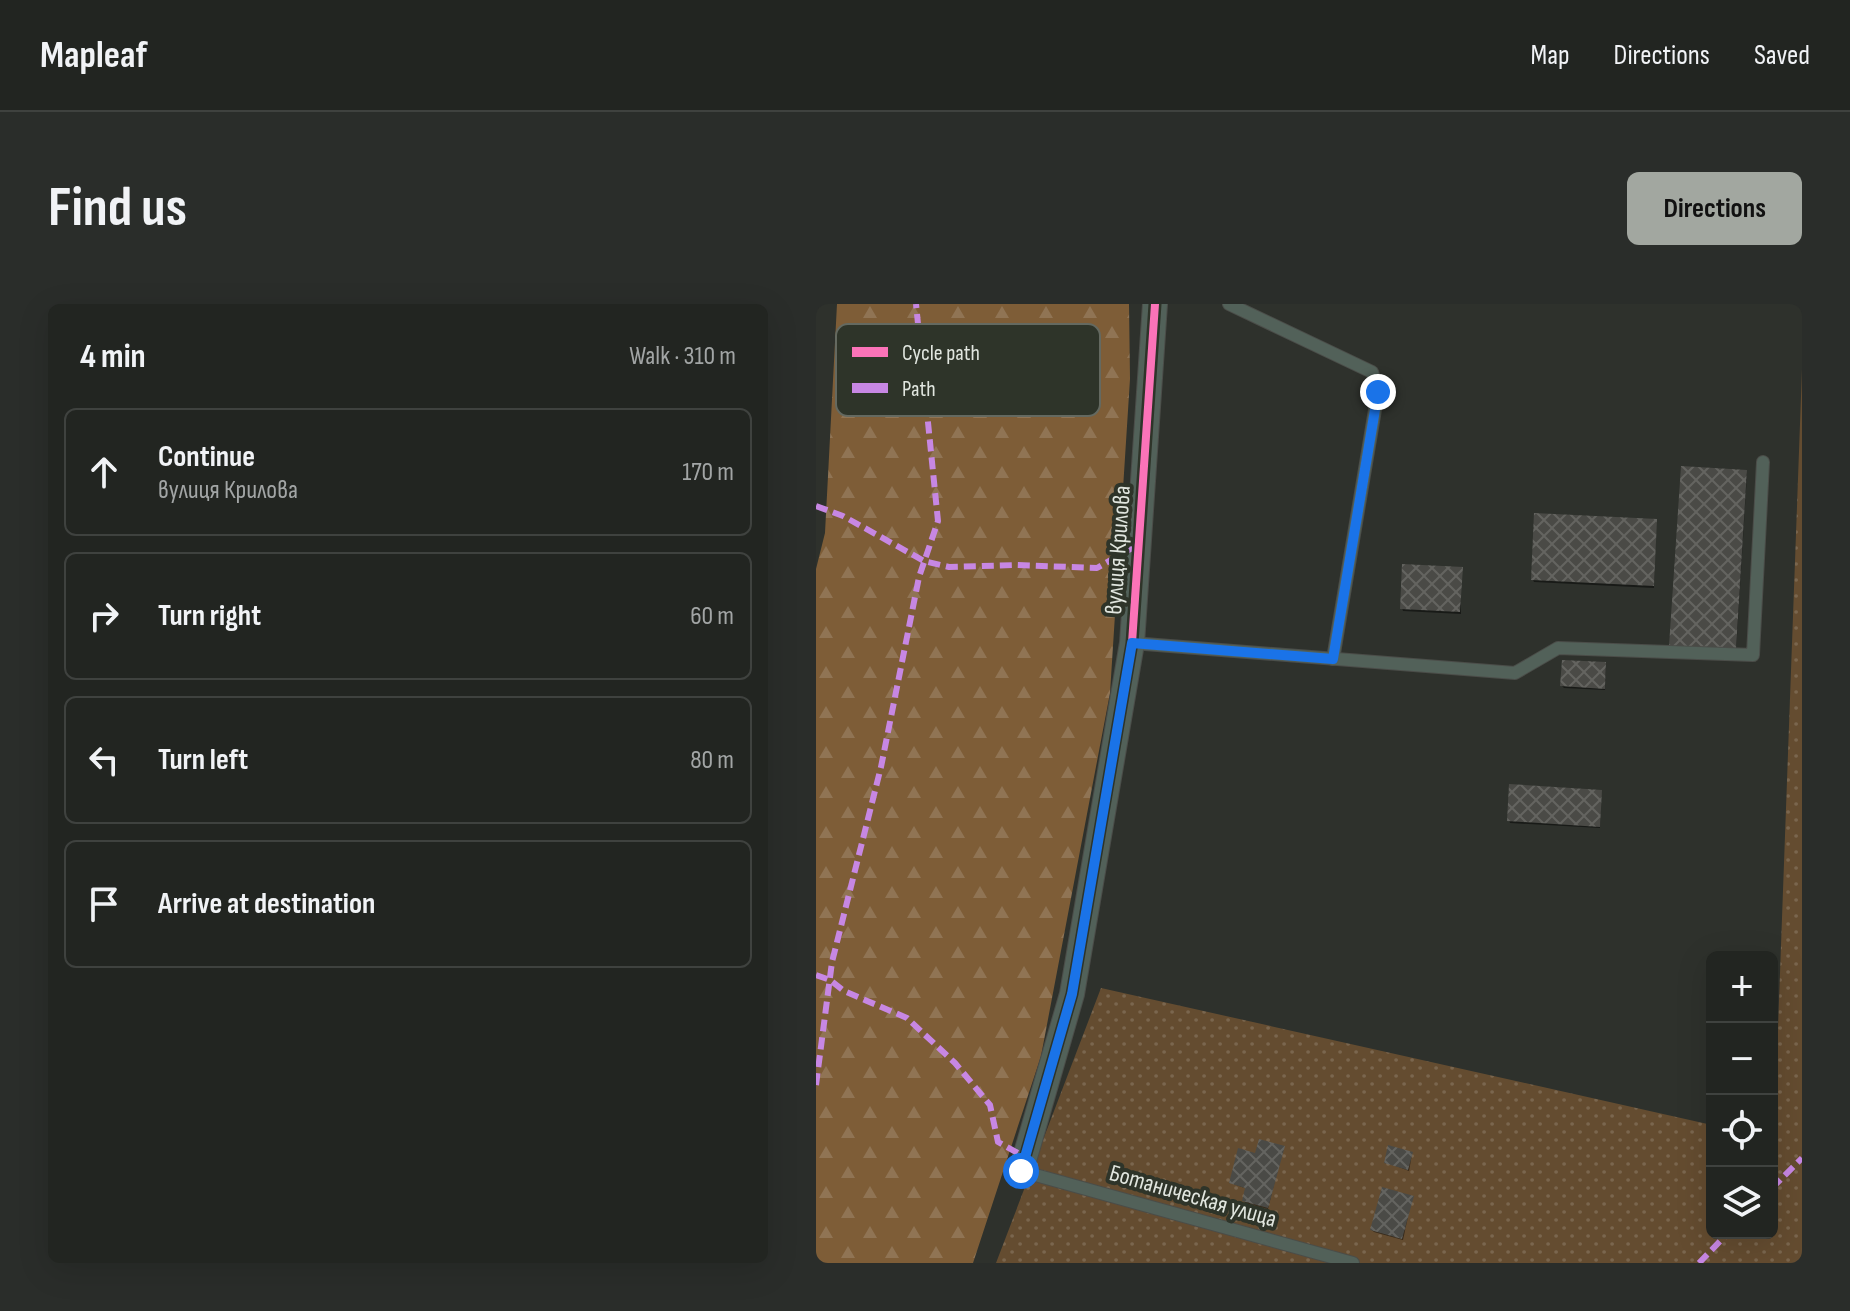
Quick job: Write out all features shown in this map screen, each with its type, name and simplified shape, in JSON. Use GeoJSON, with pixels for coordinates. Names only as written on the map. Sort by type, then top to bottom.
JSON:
{"type":"FeatureCollection","features":[{"type":"Feature","properties":{"kind":"street","name":"вулиця Крилова"},"geometry":{"type":"LineString","coordinates":[[1021,1171],[1072,994],[1132,643],[1155,304]]}},
{"type":"Feature","properties":{"kind":"lane"},"geometry":{"type":"LineString","coordinates":[[1229,304],[1372,372],[1378,392],[1333,659]]}},
{"type":"Feature","properties":{"kind":"lane"},"geometry":{"type":"LineString","coordinates":[[1132,643],[1515,673],[1558,648],[1753,655],[1763,462]]}},
{"type":"Feature","properties":{"kind":"lane","name":"Ботаническая улица"},"geometry":{"type":"LineString","coordinates":[[1021,1171],[1353,1263]]}},
{"type":"Feature","properties":{"kind":"green space"},"geometry":{"type":"Polygon","coordinates":[[[837,304],[1129,304],[1130,379],[1110,693],[1041,1056],[973,1263],[816,1263],[816,569],[825,533],[837,304]]]}},
{"type":"Feature","properties":{"kind":"shaded area"},"geometry":{"type":"Polygon","coordinates":[[[1802,369],[1802,1263],[996,1263],[1101,988],[1706,1124],[1706,1239],[1778,1239],[1778,1028],[1802,369]]]}},
{"type":"Feature","properties":{"kind":"building"},"geometry":{"type":"Polygon","coordinates":[[[1681,466],[1747,470],[1736,650],[1669,646],[1681,466]]]}},
{"type":"Feature","properties":{"kind":"building"},"geometry":{"type":"Polygon","coordinates":[[[1534,513],[1657,519],[1654,586],[1531,580],[1534,513]]]}},
{"type":"Feature","properties":{"kind":"building"},"geometry":{"type":"Polygon","coordinates":[[[1402,564],[1463,567],[1460,612],[1400,609],[1402,564]]]}},
{"type":"Feature","properties":{"kind":"building"},"geometry":{"type":"Polygon","coordinates":[[[1562,660],[1606,662],[1605,689],[1560,686],[1562,660]]]}},
{"type":"Feature","properties":{"kind":"building"},"geometry":{"type":"Polygon","coordinates":[[[1509,784],[1602,790],[1600,827],[1507,821],[1509,784]]]}},
{"type":"Feature","properties":{"kind":"building"},"geometry":{"type":"Polygon","coordinates":[[[1259,1139],[1285,1146],[1268,1208],[1242,1201],[1245,1188],[1229,1183],[1238,1148],[1255,1153],[1259,1139]]]}},
{"type":"Feature","properties":{"kind":"building"},"geometry":{"type":"Polygon","coordinates":[[[1388,1145],[1413,1152],[1408,1170],[1384,1163],[1388,1145]]]}},
{"type":"Feature","properties":{"kind":"building"},"geometry":{"type":"Polygon","coordinates":[[[1382,1187],[1414,1196],[1402,1239],[1370,1230],[1382,1187]]]}},
{"type":"Feature","properties":{"kind":"marked path"},"geometry":{"type":"LineString","coordinates":[[916,304],[918,324]]}},
{"type":"Feature","properties":{"kind":"marked path"},"geometry":{"type":"LineString","coordinates":[[816,1085],[832,962],[881,767],[919,577],[938,521],[927,416]]}},
{"type":"Feature","properties":{"kind":"marked path"},"geometry":{"type":"LineString","coordinates":[[816,506],[843,516],[924,561],[949,567],[1016,565],[1097,568],[1139,544]]}},
{"type":"Feature","properties":{"kind":"marked path"},"geometry":{"type":"LineString","coordinates":[[816,975],[830,980],[844,991],[907,1018],[955,1063],[990,1105],[998,1142],[1025,1157]]}},
{"type":"Feature","properties":{"kind":"marked path"},"geometry":{"type":"LineString","coordinates":[[1778,1182],[1802,1158]]}},
{"type":"Feature","properties":{"kind":"marked path"},"geometry":{"type":"LineString","coordinates":[[1699,1263],[1722,1239]]}},
{"type":"Feature","properties":{"kind":"cycle path"},"geometry":{"type":"LineString","coordinates":[[1021,1171],[1072,994],[1132,643],[1155,304]]}},
{"type":"Feature","properties":{"kind":"route"},"geometry":{"type":"LineString","coordinates":[[1021,1171],[1072,994],[1132,643],[1333,659],[1378,392]]}}]}
